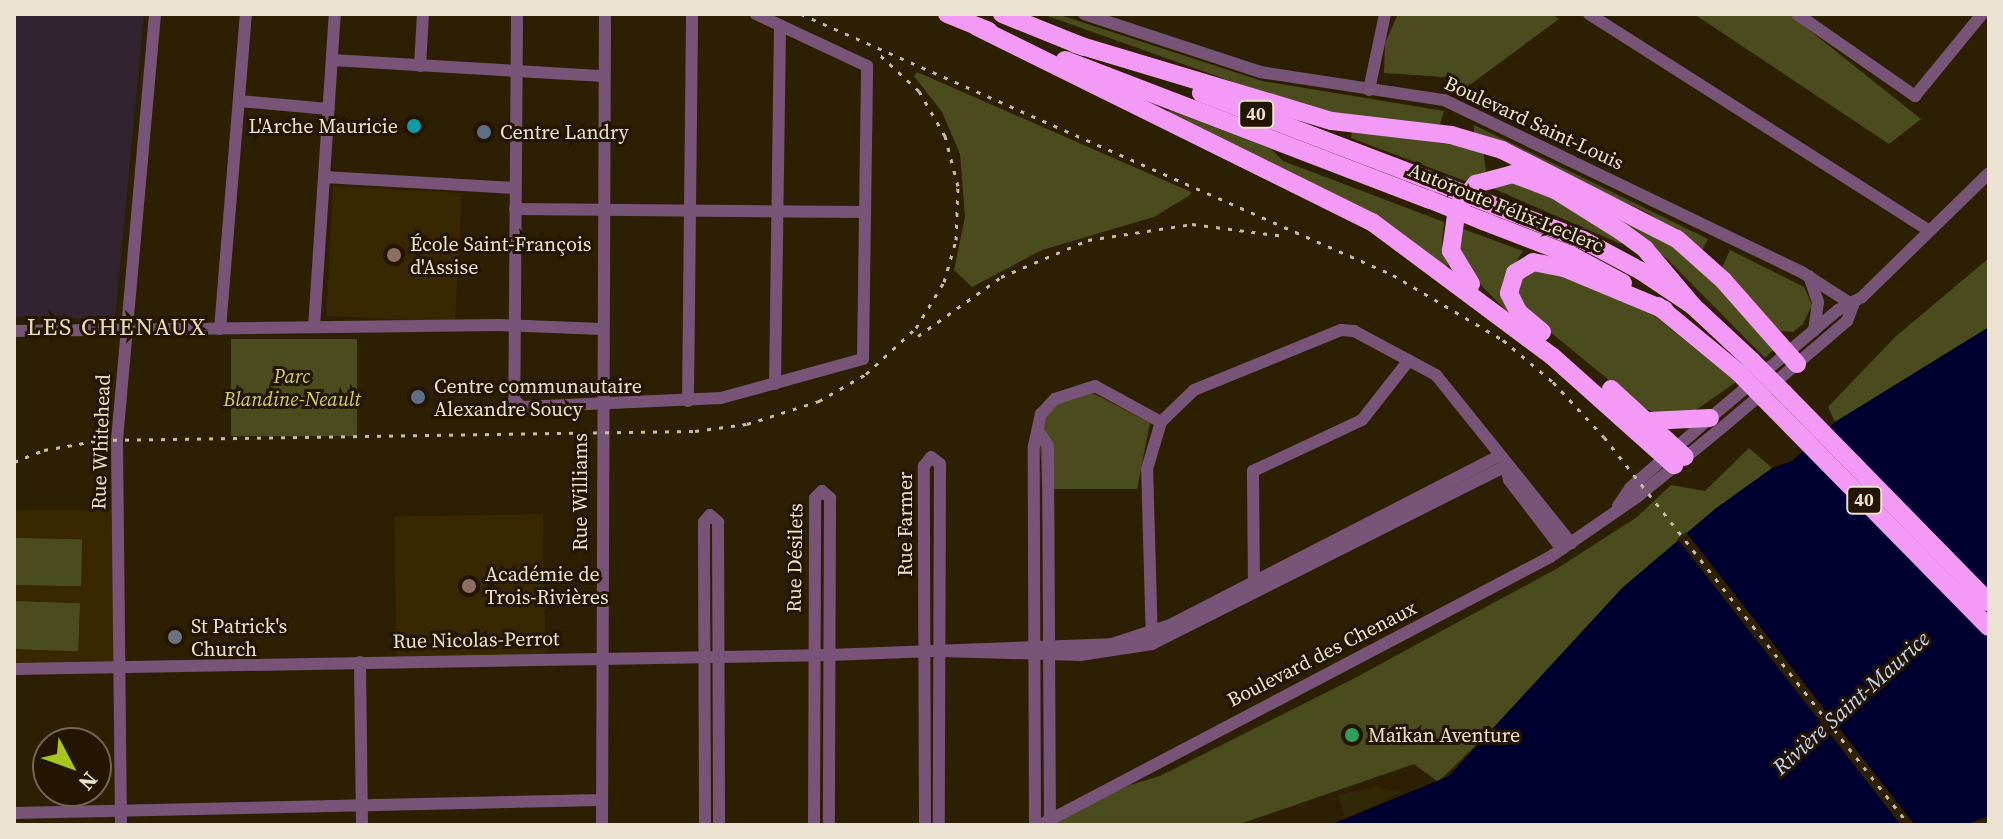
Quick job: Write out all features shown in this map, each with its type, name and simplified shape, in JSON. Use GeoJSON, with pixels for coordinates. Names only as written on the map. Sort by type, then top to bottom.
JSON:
{"type":"FeatureCollection","features":[{"type":"Feature","properties":{"kind":"highway","name":"Autoroute Félix-Leclerc"},"geometry":{"type":"LineString","coordinates":[[947,14],[1432,191],[1495,206],[1603,249],[1693,306],[1746,368],[1989,627]]}},
{"type":"Feature","properties":{"kind":"highway","name":"Autoroute Félix-Leclerc"},"geometry":{"type":"LineString","coordinates":[[1002,14],[1432,191],[1483,221],[1590,264],[1665,310],[1746,368],[1989,602]]}},
{"type":"Feature","properties":{"kind":"highway"},"geometry":{"type":"LineString","coordinates":[[977,27],[1351,209],[1504,318],[1676,457]]}},
{"type":"Feature","properties":{"kind":"highway"},"geometry":{"type":"LineString","coordinates":[[1075,44],[1332,121],[1451,135],[1502,150],[1677,239],[1717,273],[1792,358]]}},
{"type":"Feature","properties":{"kind":"highway"},"geometry":{"type":"LineString","coordinates":[[1504,318],[1456,264],[1450,236],[1466,193],[1505,174],[1540,183],[1613,225],[1645,249],[1693,306]]}},
{"type":"Feature","properties":{"kind":"highway"},"geometry":{"type":"LineString","coordinates":[[1665,310],[1542,262],[1522,267],[1510,285],[1519,313],[1649,421],[1676,457]]}},
{"type":"Feature","properties":{"kind":"highway"},"geometry":{"type":"LineString","coordinates":[[1649,421],[1710,418]]}},
{"type":"Feature","properties":{"kind":"street","name":"Rue Whitehead"},"geometry":{"type":"LineString","coordinates":[[121,825],[117,440],[155,14]]}},
{"type":"Feature","properties":{"kind":"street"},"geometry":{"type":"LineString","coordinates":[[220,329],[246,14]]}},
{"type":"Feature","properties":{"kind":"street"},"geometry":{"type":"LineString","coordinates":[[314,327],[335,14]]}},
{"type":"Feature","properties":{"kind":"street"},"geometry":{"type":"LineString","coordinates":[[420,66],[423,14]]}},
{"type":"Feature","properties":{"kind":"street"},"geometry":{"type":"LineString","coordinates":[[517,14],[514,326],[517,405],[688,401],[775,384],[863,359],[866,66],[756,14]]}},
{"type":"Feature","properties":{"kind":"street","name":"Rue Williams"},"geometry":{"type":"LineString","coordinates":[[602,825],[600,404],[605,14]]}},
{"type":"Feature","properties":{"kind":"street"},"geometry":{"type":"LineString","coordinates":[[688,401],[692,14]]}},
{"type":"Feature","properties":{"kind":"street","name":"Boulevard Saint-Louis"},"geometry":{"type":"LineString","coordinates":[[1084,14],[1250,69],[1444,100],[1809,276],[1853,305]]}},
{"type":"Feature","properties":{"kind":"street"},"geometry":{"type":"LineString","coordinates":[[1369,90],[1385,14]]}},
{"type":"Feature","properties":{"kind":"street"},"geometry":{"type":"LineString","coordinates":[[1589,14],[1929,231]]}},
{"type":"Feature","properties":{"kind":"street"},"geometry":{"type":"LineString","coordinates":[[1797,14],[1912,96],[1924,89],[1982,14]]}},
{"type":"Feature","properties":{"kind":"street"},"geometry":{"type":"LineString","coordinates":[[1961,41],[1971,14]]}},
{"type":"Feature","properties":{"kind":"street"},"geometry":{"type":"LineString","coordinates":[[775,384],[780,25]]}},
{"type":"Feature","properties":{"kind":"street"},"geometry":{"type":"LineString","coordinates":[[332,60],[604,76]]}},
{"type":"Feature","properties":{"kind":"street"},"geometry":{"type":"LineString","coordinates":[[239,101],[329,109]]}},
{"type":"Feature","properties":{"kind":"street","name":"Boulevard des Chenaux"},"geometry":{"type":"LineString","coordinates":[[1042,823],[1566,546],[1616,509],[1630,488],[1676,457],[1792,358],[1814,331],[1853,305],[1989,173]]}},
{"type":"Feature","properties":{"kind":"street"},"geometry":{"type":"LineString","coordinates":[[324,177],[515,188]]}},
{"type":"Feature","properties":{"kind":"street"},"geometry":{"type":"LineString","coordinates":[[515,209],[865,212]]}},
{"type":"Feature","properties":{"kind":"street"},"geometry":{"type":"LineString","coordinates":[[1809,276],[1818,302],[1814,331]]}},
{"type":"Feature","properties":{"kind":"street","name":"Boulevard des Chenaux"},"geometry":{"type":"LineString","coordinates":[[1676,457],[1710,418],[1848,320],[1853,305]]}},
{"type":"Feature","properties":{"kind":"street"},"geometry":{"type":"LineString","coordinates":[[14,331],[514,326],[601,329]]}},
{"type":"Feature","properties":{"kind":"street"},"geometry":{"type":"LineString","coordinates":[[1151,639],[1147,464],[1161,422],[1197,388],[1341,330],[1354,331],[1409,360],[1448,387],[1502,461],[1509,480],[1566,546]]}},
{"type":"Feature","properties":{"kind":"street"},"geometry":{"type":"LineString","coordinates":[[1254,588],[1253,471],[1362,420],[1409,360]]}},
{"type":"Feature","properties":{"kind":"street"},"geometry":{"type":"LineString","coordinates":[[1042,823],[1035,651],[1034,446],[1041,435],[1045,407],[1090,387],[1103,387],[1161,422]]}},
{"type":"Feature","properties":{"kind":"street"},"geometry":{"type":"LineString","coordinates":[[1041,435],[1048,446],[1049,651],[1042,823]]}},
{"type":"Feature","properties":{"kind":"street","name":"Rue Farmer"},"geometry":{"type":"LineString","coordinates":[[925,825],[924,466],[931,457],[940,464],[939,825]]}},
{"type":"Feature","properties":{"kind":"street","name":"Rue Nicolas-Perrot"},"geometry":{"type":"LineString","coordinates":[[14,669],[119,670],[939,650],[1108,654],[1151,639],[1502,461]]}},
{"type":"Feature","properties":{"kind":"street","name":"Rue Désilets"},"geometry":{"type":"LineString","coordinates":[[814,825],[815,498],[822,491],[830,498],[829,825]]}},
{"type":"Feature","properties":{"kind":"street"},"geometry":{"type":"LineString","coordinates":[[705,825],[704,522],[710,515],[718,522],[719,825]]}},
{"type":"Feature","properties":{"kind":"street"},"geometry":{"type":"LineString","coordinates":[[360,662],[362,825]]}},
{"type":"Feature","properties":{"kind":"street"},"geometry":{"type":"LineString","coordinates":[[14,813],[602,800]]}},
{"type":"Feature","properties":{"kind":"shaded area"},"geometry":{"type":"Polygon","coordinates":[[[14,14],[144,14],[115,319],[14,317],[14,14]]]}},
{"type":"Feature","properties":{"kind":"shaded area","name":"École Saint-François d'Assise"},"geometry":{"type":"Polygon","coordinates":[[[333,186],[462,193],[455,323],[326,316],[333,186]]]}},
{"type":"Feature","properties":{"kind":"shaded area"},"geometry":{"type":"Polygon","coordinates":[[[14,510],[113,510],[113,667],[14,667],[14,510]]]}},
{"type":"Feature","properties":{"kind":"shaded area","name":"Académie de Trois-Rivières"},"geometry":{"type":"Polygon","coordinates":[[[543,514],[545,656],[397,659],[394,517],[543,514]]]}},
{"type":"Feature","properties":{"kind":"green space"},"geometry":{"type":"Polygon","coordinates":[[[1042,14],[1057,14],[1262,81],[1444,111],[1439,127],[1309,109],[1042,14]]]}},
{"type":"Feature","properties":{"kind":"green space"},"geometry":{"type":"Polygon","coordinates":[[[1398,14],[1551,14],[1559,19],[1467,87],[1444,77],[1384,73],[1385,43],[1398,14]]]}},
{"type":"Feature","properties":{"kind":"green space"},"geometry":{"type":"Polygon","coordinates":[[[1694,14],[1789,14],[1921,119],[1889,144],[1694,14]]]}},
{"type":"Feature","properties":{"kind":"green space"},"geometry":{"type":"Polygon","coordinates":[[[917,72],[1191,192],[1190,195],[1154,217],[1042,250],[972,287],[954,270],[965,217],[960,154],[942,112],[914,76],[917,72]]]}},
{"type":"Feature","properties":{"kind":"green space"},"geometry":{"type":"Polygon","coordinates":[[[1169,110],[1271,149],[1283,161],[1444,222],[1442,242],[1448,265],[1444,268],[1166,115],[1169,110]]]}},
{"type":"Feature","properties":{"kind":"green space"},"geometry":{"type":"Polygon","coordinates":[[[1474,125],[1708,239],[1702,250],[1648,213],[1474,133],[1474,125]]]}},
{"type":"Feature","properties":{"kind":"green space"},"geometry":{"type":"Polygon","coordinates":[[[1352,131],[1483,149],[1486,171],[1468,182],[1351,138],[1352,131]]]}},
{"type":"Feature","properties":{"kind":"green space"},"geometry":{"type":"Polygon","coordinates":[[[1527,182],[1622,241],[1621,244],[1485,185],[1527,182]]]}},
{"type":"Feature","properties":{"kind":"green space"},"geometry":{"type":"Polygon","coordinates":[[[1561,184],[1629,217],[1698,263],[1773,350],[1765,358],[1666,258],[1561,184]]]}},
{"type":"Feature","properties":{"kind":"green space"},"geometry":{"type":"Polygon","coordinates":[[[1455,226],[1523,251],[1503,281],[1508,313],[1463,266],[1455,226]]]}},
{"type":"Feature","properties":{"kind":"green space"},"geometry":{"type":"Polygon","coordinates":[[[1730,250],[1804,287],[1812,305],[1803,324],[1793,332],[1780,331],[1722,268],[1730,250]]]}},
{"type":"Feature","properties":{"kind":"green space"},"geometry":{"type":"Polygon","coordinates":[[[1989,258],[1989,327],[1835,422],[1828,407],[1895,337],[1989,258]]]}},
{"type":"Feature","properties":{"kind":"green space"},"geometry":{"type":"Polygon","coordinates":[[[1540,266],[1655,316],[1736,382],[1696,410],[1656,413],[1642,407],[1523,310],[1515,283],[1540,266]]]}},
{"type":"Feature","properties":{"kind":"green space","name":"Parc Blandine-Neault"},"geometry":{"type":"Polygon","coordinates":[[[231,339],[357,339],[357,436],[231,436],[231,339]]]}},
{"type":"Feature","properties":{"kind":"green space"},"geometry":{"type":"Polygon","coordinates":[[[1089,391],[1150,423],[1137,489],[1042,489],[1039,412],[1089,391]]]}},
{"type":"Feature","properties":{"kind":"green space"},"geometry":{"type":"Polygon","coordinates":[[[1749,448],[1772,468],[1767,474],[1724,505],[1438,782],[1414,764],[1237,825],[1032,825],[1083,799],[1160,776],[1351,680],[1558,568],[1637,517],[1671,485],[1705,491],[1749,448]]]}},
{"type":"Feature","properties":{"kind":"green space"},"geometry":{"type":"Polygon","coordinates":[[[14,538],[82,539],[81,586],[14,585],[14,538]]]}},
{"type":"Feature","properties":{"kind":"green space"},"geometry":{"type":"Polygon","coordinates":[[[14,601],[80,603],[78,651],[14,649],[14,601]]]}},
{"type":"Feature","properties":{"kind":"sand"},"geometry":{"type":"Polygon","coordinates":[[[1377,787],[1402,792],[1345,819],[1338,794],[1377,787]]]}},
{"type":"Feature","properties":{"kind":"water","name":"Rivière Saint-Maurice"},"geometry":{"type":"Polygon","coordinates":[[[1989,327],[1989,816],[1965,825],[1330,825],[1449,776],[1622,588],[1715,509],[1772,468],[1792,461],[1835,422],[1989,327]]]}},
{"type":"Feature","properties":{"kind":"pier"},"geometry":{"type":"Polygon","coordinates":[[[1686,532],[1915,825],[1901,825],[1677,539],[1686,532]]]}},
{"type":"Feature","properties":{"kind":"railway"},"geometry":{"type":"LineString","coordinates":[[801,14],[1393,275],[1503,340],[1553,382],[1604,437],[1909,825]]}},
{"type":"Feature","properties":{"kind":"railway"},"geometry":{"type":"LineString","coordinates":[[14,462],[44,450],[101,440],[695,431],[747,424],[819,401],[866,374],[916,328],[944,282],[956,240],[958,186],[945,136],[919,91],[880,55]]}},
{"type":"Feature","properties":{"kind":"railway"},"geometry":{"type":"LineString","coordinates":[[918,336],[1001,277],[1088,240],[1192,224],[1285,236]]}},
{"type":"Feature","properties":{"kind":"place","name":"L'Arche Mauricie"},"geometry":{"type":"Point","coordinates":[414,126]}},
{"type":"Feature","properties":{"kind":"place","name":"Centre Landry"},"geometry":{"type":"Point","coordinates":[484,132]}},
{"type":"Feature","properties":{"kind":"place","name":"École Saint-François d'Assise"},"geometry":{"type":"Point","coordinates":[394,255]}},
{"type":"Feature","properties":{"kind":"place","name":"Centre communautaire Alexandre Soucy"},"geometry":{"type":"Point","coordinates":[418,397]}},
{"type":"Feature","properties":{"kind":"place","name":"Académie de Trois-Rivières"},"geometry":{"type":"Point","coordinates":[469,586]}},
{"type":"Feature","properties":{"kind":"place","name":"St Patrick's Church"},"geometry":{"type":"Point","coordinates":[175,637]}},
{"type":"Feature","properties":{"kind":"place","name":"Maïkan Aventure"},"geometry":{"type":"Point","coordinates":[1352,735]}},
{"type":"Feature","properties":{"kind":"district","name":"LES CHENAUX"},"geometry":{"type":"Point","coordinates":[117,327]}}]}
